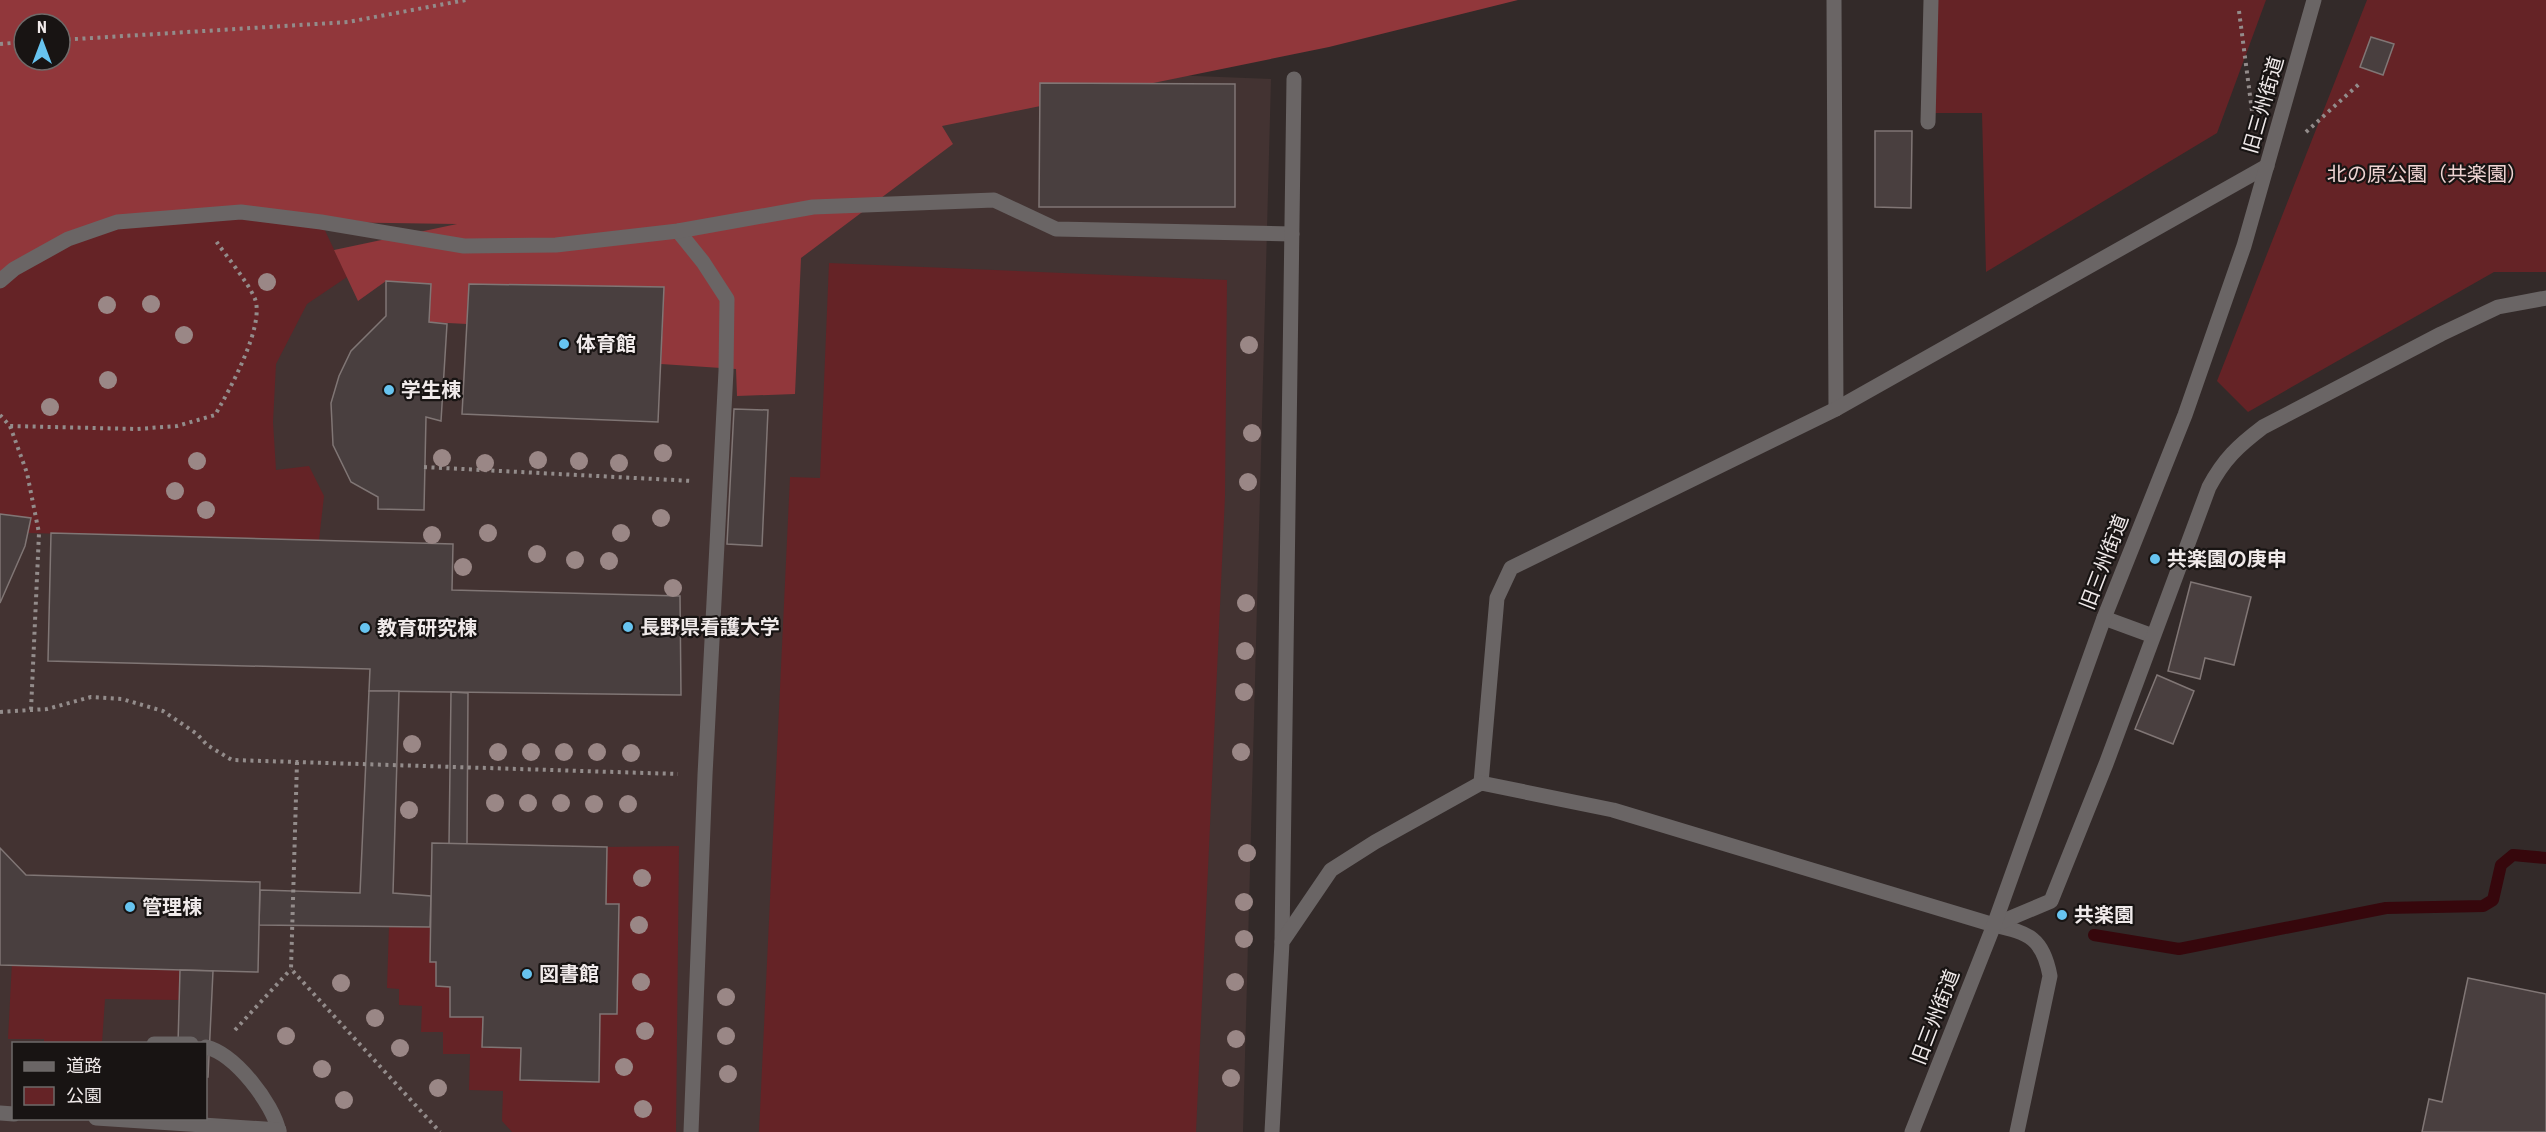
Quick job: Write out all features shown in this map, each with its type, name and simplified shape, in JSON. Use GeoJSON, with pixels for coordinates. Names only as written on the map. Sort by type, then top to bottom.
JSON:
{"type":"FeatureCollection","features":[{"type":"Feature","properties":{"kind":"street"},"geometry":{"type":"LineString","coordinates":[[1834,0],[1836,409]]}},
{"type":"Feature","properties":{"kind":"street"},"geometry":{"type":"LineString","coordinates":[[1928,122],[1931,0]]}},
{"type":"Feature","properties":{"kind":"street","name":"旧三州街道"},"geometry":{"type":"LineString","coordinates":[[1912,1132],[1994,925],[2104,618],[2185,415],[2244,246],[2314,0]]}},
{"type":"Feature","properties":{"kind":"street"},"geometry":{"type":"LineString","coordinates":[[1272,1132],[1282,942],[1294,79]]}},
{"type":"Feature","properties":{"kind":"street"},"geometry":{"type":"LineString","coordinates":[[1481,783],[1497,598],[1511,568],[1836,409],[2267,166]]}},
{"type":"Feature","properties":{"kind":"street"},"geometry":{"type":"LineString","coordinates":[[0,281],[14,269],[68,239],[117,222],[241,212],[321,222],[464,246],[556,245],[678,231],[813,207],[994,200],[1056,229],[1292,234]]}},
{"type":"Feature","properties":{"kind":"street"},"geometry":{"type":"LineString","coordinates":[[678,231],[703,262],[727,299],[721,482],[705,775],[691,1132]]}},
{"type":"Feature","properties":{"kind":"street"},"geometry":{"type":"LineString","coordinates":[[1994,925],[2051,901],[2106,764],[2209,487],[2221,464],[2239,445],[2263,428],[2441,334],[2498,307],[2546,298]]}},
{"type":"Feature","properties":{"kind":"street"},"geometry":{"type":"LineString","coordinates":[[2104,618],[2153,636]]}},
{"type":"Feature","properties":{"kind":"street"},"geometry":{"type":"LineString","coordinates":[[1282,942],[1312,894],[1331,870],[1375,842],[1481,783],[1613,810],[1994,925],[2019,930],[2035,939],[2047,958],[2050,976],[2047,999],[2017,1132]]}},
{"type":"Feature","properties":{"kind":"street"},"geometry":{"type":"LineString","coordinates":[[135,1120],[279,1131],[275,1120],[249,1077],[211,1048]]}},
{"type":"Feature","properties":{"kind":"path"},"geometry":{"type":"LineString","coordinates":[[72,39],[348,22],[466,0]]}},
{"type":"Feature","properties":{"kind":"path"},"geometry":{"type":"LineString","coordinates":[[2239,11],[2253,122]]}},
{"type":"Feature","properties":{"kind":"path"},"geometry":{"type":"LineString","coordinates":[[2299,138],[2359,84]]}},
{"type":"Feature","properties":{"kind":"path"},"geometry":{"type":"LineString","coordinates":[[10,426],[137,429],[177,426],[215,415],[236,380],[257,313],[255,299],[199,216]]}},
{"type":"Feature","properties":{"kind":"path"},"geometry":{"type":"LineString","coordinates":[[0,416],[10,426],[27,473],[39,533],[31,710]]}},
{"type":"Feature","properties":{"kind":"path"},"geometry":{"type":"LineString","coordinates":[[424,467],[721,482]]}},
{"type":"Feature","properties":{"kind":"path"},"geometry":{"type":"LineString","coordinates":[[0,712],[47,709],[91,697],[122,699],[163,711],[197,734],[207,745],[232,760],[705,775]]}},
{"type":"Feature","properties":{"kind":"path"},"geometry":{"type":"LineString","coordinates":[[211,1048],[291,969],[297,762]]}},
{"type":"Feature","properties":{"kind":"path"},"geometry":{"type":"LineString","coordinates":[[291,969],[440,1132]]}},
{"type":"Feature","properties":{"kind":"shaded area"},"geometry":{"type":"Polygon","coordinates":[[[0,0],[1518,0],[1329,47],[942,126],[953,144],[801,258],[795,394],[737,396],[736,369],[661,364],[664,287],[469,284],[467,324],[429,322],[386,281],[358,301],[334,250],[457,224],[321,222],[241,212],[117,222],[0,281],[0,0]]]}},
{"type":"Feature","properties":{"kind":"shaded area","name":"長野県看護大学"},"geometry":{"type":"Polygon","coordinates":[[[1016,69],[1271,79],[1243,1132],[0,1132],[0,210],[1016,69]]]}},
{"type":"Feature","properties":{"kind":"green space"},"geometry":{"type":"Polygon","coordinates":[[[1936,0],[2266,0],[2217,133],[1986,272],[1982,113],[1935,113],[1936,0]]]}},
{"type":"Feature","properties":{"kind":"green space","name":"北の原公園（共楽園）"},"geometry":{"type":"Polygon","coordinates":[[[2367,0],[2546,0],[2546,272],[2494,272],[2248,412],[2217,381],[2367,0]]]}},
{"type":"Feature","properties":{"kind":"green space"},"geometry":{"type":"Polygon","coordinates":[[[241,212],[321,222],[347,277],[307,304],[276,364],[273,422],[276,470],[309,466],[324,496],[319,540],[28,533],[31,518],[0,514],[0,281],[117,222],[241,212]]]}},
{"type":"Feature","properties":{"kind":"green space"},"geometry":{"type":"Polygon","coordinates":[[[829,263],[1227,280],[1225,496],[1196,1132],[759,1132],[790,477],[820,478],[829,263]]]}},
{"type":"Feature","properties":{"kind":"green space"},"geometry":{"type":"Polygon","coordinates":[[[679,846],[676,1132],[512,1132],[502,1121],[503,1091],[469,1090],[470,1054],[443,1054],[443,1032],[421,1032],[422,1006],[399,1005],[399,989],[387,988],[389,926],[430,927],[430,961],[436,962],[436,986],[450,987],[450,1017],[483,1017],[482,1047],[521,1048],[520,1080],[599,1082],[600,1014],[617,1014],[619,905],[606,904],[607,847],[679,846]]]}},
{"type":"Feature","properties":{"kind":"green space"},"geometry":{"type":"Polygon","coordinates":[[[12,962],[180,970],[179,1000],[105,999],[102,1042],[44,1042],[44,1039],[8,1039],[12,962]]]}},
{"type":"Feature","properties":{"kind":"building"},"geometry":{"type":"Polygon","coordinates":[[[2371,37],[2394,44],[2383,75],[2360,67],[2371,37]]]}},
{"type":"Feature","properties":{"kind":"building"},"geometry":{"type":"Polygon","coordinates":[[[1040,83],[1235,84],[1235,207],[1039,207],[1040,83]]]}},
{"type":"Feature","properties":{"kind":"building"},"geometry":{"type":"Polygon","coordinates":[[[1875,131],[1912,131],[1911,208],[1875,207],[1875,131]]]}},
{"type":"Feature","properties":{"kind":"building","name":"学生棟"},"geometry":{"type":"Polygon","coordinates":[[[386,281],[431,284],[429,322],[447,324],[441,421],[426,417],[424,510],[378,509],[378,497],[351,482],[333,445],[331,403],[339,376],[351,351],[386,316],[386,281]]]}},
{"type":"Feature","properties":{"kind":"building","name":"体育館"},"geometry":{"type":"Polygon","coordinates":[[[469,284],[664,287],[658,422],[462,414],[469,284]]]}},
{"type":"Feature","properties":{"kind":"building"},"geometry":{"type":"Polygon","coordinates":[[[734,409],[768,410],[762,546],[727,544],[734,409]]]}},
{"type":"Feature","properties":{"kind":"building"},"geometry":{"type":"Polygon","coordinates":[[[0,514],[31,518],[25,546],[0,603],[0,514]]]}},
{"type":"Feature","properties":{"kind":"building","name":"教育研究棟"},"geometry":{"type":"Polygon","coordinates":[[[51,533],[453,544],[452,590],[680,596],[681,695],[369,691],[370,669],[48,661],[51,533]]]}},
{"type":"Feature","properties":{"kind":"building"},"geometry":{"type":"Polygon","coordinates":[[[2191,582],[2251,597],[2234,665],[2205,658],[2200,679],[2168,671],[2191,582]]]}},
{"type":"Feature","properties":{"kind":"building"},"geometry":{"type":"Polygon","coordinates":[[[2157,675],[2194,691],[2173,744],[2135,729],[2157,675]]]}},
{"type":"Feature","properties":{"kind":"building"},"geometry":{"type":"Polygon","coordinates":[[[369,691],[399,691],[393,893],[431,896],[430,927],[259,925],[260,890],[360,893],[369,691]]]}},
{"type":"Feature","properties":{"kind":"building"},"geometry":{"type":"Polygon","coordinates":[[[451,692],[468,693],[467,845],[449,844],[451,692]]]}},
{"type":"Feature","properties":{"kind":"building","name":"図書館"},"geometry":{"type":"Polygon","coordinates":[[[432,843],[607,847],[606,904],[619,904],[617,1014],[600,1014],[599,1082],[520,1080],[521,1048],[482,1047],[483,1017],[450,1017],[450,987],[436,986],[436,962],[430,962],[432,843]]]}},
{"type":"Feature","properties":{"kind":"building","name":"管理棟"},"geometry":{"type":"Polygon","coordinates":[[[0,848],[26,875],[260,882],[258,972],[0,965],[0,848]]]}},
{"type":"Feature","properties":{"kind":"building"},"geometry":{"type":"Polygon","coordinates":[[[180,970],[213,971],[208,1077],[207,1042],[178,1042],[180,970]]]}},
{"type":"Feature","properties":{"kind":"building"},"geometry":{"type":"Polygon","coordinates":[[[2468,978],[2546,994],[2546,1132],[2422,1132],[2429,1099],[2442,1102],[2468,978]]]}},
{"type":"Feature","properties":{"kind":"waterway"},"geometry":{"type":"LineString","coordinates":[[2094,935],[2179,949],[2386,908],[2483,906],[2493,900],[2501,865],[2513,855],[2546,858]]}},
{"type":"Feature","properties":{"kind":"place","name":"体育館"},"geometry":{"type":"Point","coordinates":[564,344]}},
{"type":"Feature","properties":{"kind":"place","name":"学生棟"},"geometry":{"type":"Point","coordinates":[389,390]}},
{"type":"Feature","properties":{"kind":"place","name":"共楽園の庚申"},"geometry":{"type":"Point","coordinates":[2155,559]}},
{"type":"Feature","properties":{"kind":"place","name":"長野県看護大学"},"geometry":{"type":"Point","coordinates":[628,627]}},
{"type":"Feature","properties":{"kind":"place","name":"教育研究棟"},"geometry":{"type":"Point","coordinates":[365,628]}},
{"type":"Feature","properties":{"kind":"place","name":"管理棟"},"geometry":{"type":"Point","coordinates":[130,907]}},
{"type":"Feature","properties":{"kind":"place","name":"共楽園"},"geometry":{"type":"Point","coordinates":[2062,915]}},
{"type":"Feature","properties":{"kind":"place","name":"図書館"},"geometry":{"type":"Point","coordinates":[527,974]}}]}
